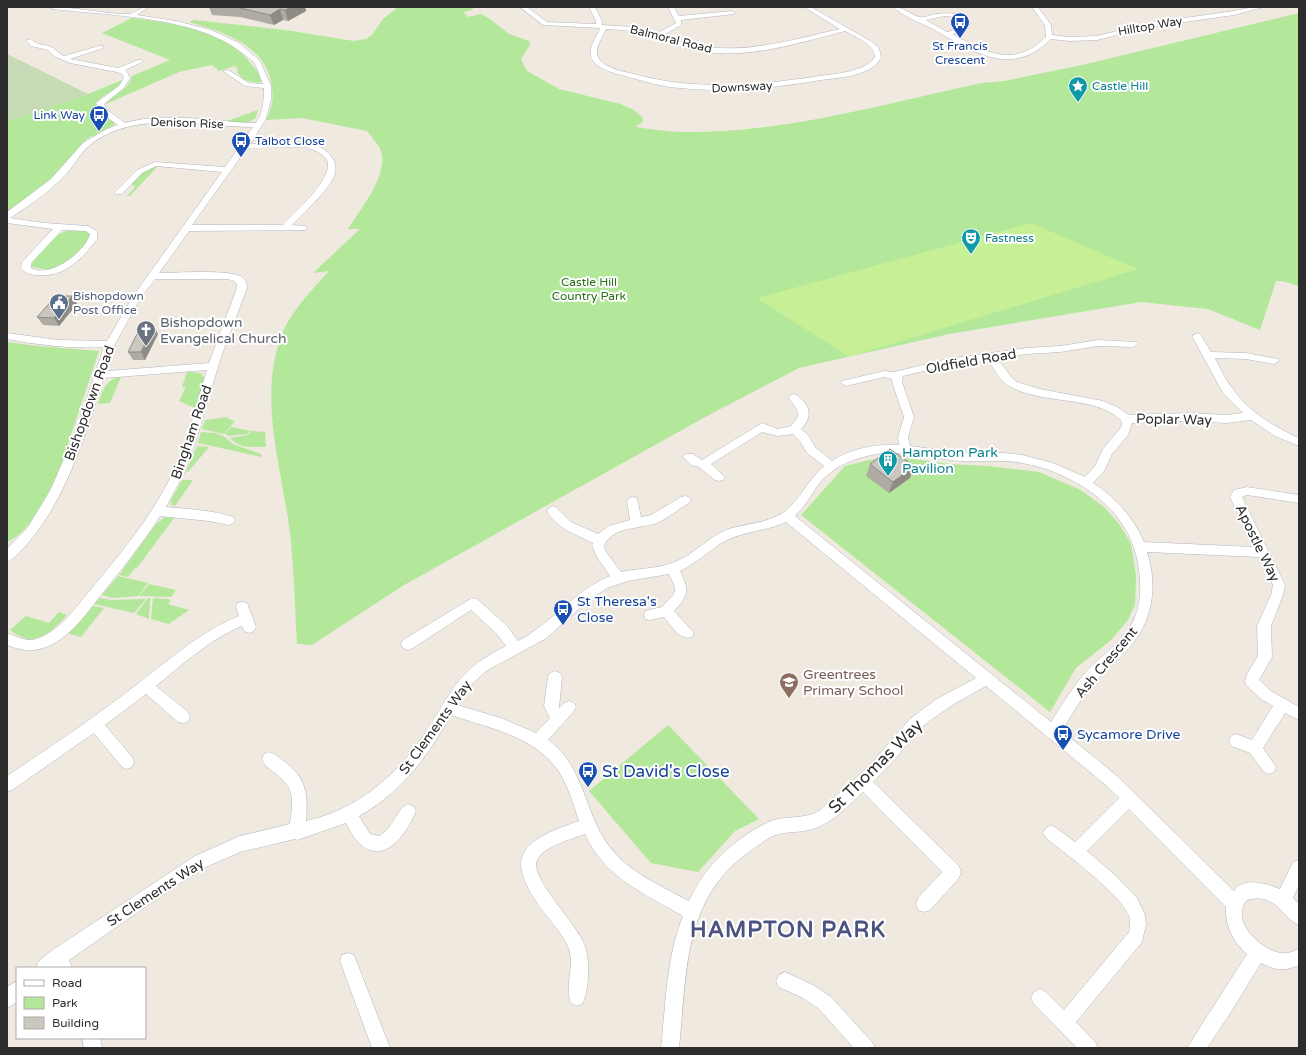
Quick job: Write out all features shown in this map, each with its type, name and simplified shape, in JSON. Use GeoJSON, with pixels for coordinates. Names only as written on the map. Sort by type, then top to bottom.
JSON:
{"type":"FeatureCollection","features":[{"type":"Feature","properties":{"kind":"street","name":"Bishopdown Road"},"geometry":{"type":"LineString","coordinates":[[8,554],[32,530],[56,490],[80,433],[110,344],[136,297],[256,130],[265,109],[267,86],[263,74],[256,62],[242,49],[228,40],[204,30],[185,25],[131,16],[53,7]]}},
{"type":"Feature","properties":{"kind":"street"},"geometry":{"type":"LineString","coordinates":[[131,16],[145,7]]}},
{"type":"Feature","properties":{"kind":"street","name":"Balmoral Road"},"geometry":{"type":"LineString","coordinates":[[523,7],[545,24],[601,26],[634,30],[659,35],[690,47],[709,50],[730,51],[778,46],[846,29]]}},
{"type":"Feature","properties":{"kind":"street"},"geometry":{"type":"LineString","coordinates":[[592,7],[601,26]]}},
{"type":"Feature","properties":{"kind":"street"},"geometry":{"type":"LineString","coordinates":[[659,35],[679,24],[670,7]]}},
{"type":"Feature","properties":{"kind":"street","name":"Downsway"},"geometry":{"type":"LineString","coordinates":[[601,26],[594,52],[595,59],[607,67],[629,76],[688,87],[720,89],[762,87],[856,72],[874,64],[878,55],[875,48],[867,41],[807,7]]}},
{"type":"Feature","properties":{"kind":"street"},"geometry":{"type":"LineString","coordinates":[[896,7],[987,55],[1007,58],[1022,54],[1038,47],[1049,37],[1048,25],[1035,7]]}},
{"type":"Feature","properties":{"kind":"street","name":"Hilltop Way"},"geometry":{"type":"LineString","coordinates":[[1049,37],[1069,39],[1097,38],[1149,25],[1234,13],[1249,8],[1261,7]]}},
{"type":"Feature","properties":{"kind":"street"},"geometry":{"type":"LineString","coordinates":[[677,18],[732,13]]}},
{"type":"Feature","properties":{"kind":"street"},"geometry":{"type":"LineString","coordinates":[[920,20],[935,15],[946,14],[960,17],[967,22],[967,26],[964,29],[946,34]]}},
{"type":"Feature","properties":{"kind":"street"},"geometry":{"type":"LineString","coordinates":[[29,40],[33,45],[50,49],[56,56],[66,58],[81,65],[118,70],[127,76],[122,87],[100,104],[104,111],[124,126]]}},
{"type":"Feature","properties":{"kind":"street"},"geometry":{"type":"LineString","coordinates":[[66,58],[101,47]]}},
{"type":"Feature","properties":{"kind":"street"},"geometry":{"type":"LineString","coordinates":[[118,70],[140,61]]}},
{"type":"Feature","properties":{"kind":"street"},"geometry":{"type":"LineString","coordinates":[[226,71],[247,85],[267,86]]}},
{"type":"Feature","properties":{"kind":"street","name":"Denison Rise"},"geometry":{"type":"LineString","coordinates":[[7,216],[58,177],[88,142],[100,135],[124,126],[150,120],[257,125]]}},
{"type":"Feature","properties":{"kind":"street"},"geometry":{"type":"LineString","coordinates":[[244,146],[303,145],[320,150],[331,160],[332,169],[328,181],[286,227]]}},
{"type":"Feature","properties":{"kind":"street"},"geometry":{"type":"LineString","coordinates":[[119,192],[145,167],[155,164],[227,170]]}},
{"type":"Feature","properties":{"kind":"street"},"geometry":{"type":"LineString","coordinates":[[7,220],[20,223],[88,229],[93,232],[93,239],[69,265],[61,270],[46,273],[28,270],[26,268],[27,262],[60,227]]}},
{"type":"Feature","properties":{"kind":"street"},"geometry":{"type":"LineString","coordinates":[[186,228],[303,228]]}},
{"type":"Feature","properties":{"kind":"street","name":"Bingham Road"},"geometry":{"type":"LineString","coordinates":[[7,639],[24,646],[33,646],[42,643],[61,631],[109,577],[158,511],[179,472],[190,444],[214,366],[242,288],[241,281],[229,276],[152,276]]}},
{"type":"Feature","properties":{"kind":"street"},"geometry":{"type":"LineString","coordinates":[[7,336],[49,342],[96,345],[110,344]]}},
{"type":"Feature","properties":{"kind":"street"},"geometry":{"type":"LineString","coordinates":[[1197,336],[1227,390],[1239,403],[1254,416],[1275,430],[1299,442]]}},
{"type":"Feature","properties":{"kind":"street","name":"Oldfield Road"},"geometry":{"type":"LineString","coordinates":[[846,383],[884,374],[897,376],[948,362],[1093,343],[1123,348],[1133,344]]}},
{"type":"Feature","properties":{"kind":"street"},"geometry":{"type":"LineString","coordinates":[[1207,355],[1246,356],[1274,361]]}},
{"type":"Feature","properties":{"kind":"street"},"geometry":{"type":"LineString","coordinates":[[991,357],[1008,380],[1013,384],[1057,396],[1103,405],[1119,412],[1126,419]]}},
{"type":"Feature","properties":{"kind":"street"},"geometry":{"type":"LineString","coordinates":[[100,375],[214,366]]}},
{"type":"Feature","properties":{"kind":"street"},"geometry":{"type":"LineString","coordinates":[[897,376],[897,382],[909,416],[904,437],[905,448]]}},
{"type":"Feature","properties":{"kind":"street"},"geometry":{"type":"LineString","coordinates":[[703,464],[758,423],[769,431],[778,433],[794,429],[803,418],[804,411],[802,406],[794,398]]}},
{"type":"Feature","properties":{"kind":"street","name":"Poplar Way"},"geometry":{"type":"LineString","coordinates":[[1085,484],[1100,468],[1107,452],[1124,432],[1127,425],[1126,419],[1187,417],[1228,419],[1254,416]]}},
{"type":"Feature","properties":{"kind":"street"},"geometry":{"type":"LineString","coordinates":[[794,429],[804,438],[811,450],[832,467]]}},
{"type":"Feature","properties":{"kind":"street","name":"Ash Crescent"},"geometry":{"type":"LineString","coordinates":[[787,516],[797,509],[812,485],[832,467],[843,459],[873,450],[905,448],[959,456],[1021,458],[1052,468],[1085,484],[1104,496],[1118,510],[1130,526],[1140,547],[1146,588],[1144,610],[1138,626],[1121,648],[1089,678],[1053,732]]}},
{"type":"Feature","properties":{"kind":"street"},"geometry":{"type":"LineString","coordinates":[[690,457],[694,462],[703,464],[719,478]]}},
{"type":"Feature","properties":{"kind":"street","name":"Apostle Way"},"geometry":{"type":"LineString","coordinates":[[1299,499],[1247,491],[1242,491],[1237,495],[1237,502],[1278,581],[1279,589],[1264,626],[1265,657],[1252,678],[1252,682],[1282,705],[1299,714]]}},
{"type":"Feature","properties":{"kind":"street"},"geometry":{"type":"LineString","coordinates":[[618,578],[601,554],[598,546],[600,541],[610,530],[654,519],[685,500]]}},
{"type":"Feature","properties":{"kind":"street"},"geometry":{"type":"LineString","coordinates":[[633,501],[636,523]]}},
{"type":"Feature","properties":{"kind":"street"},"geometry":{"type":"LineString","coordinates":[[158,511],[209,516],[228,520]]}},
{"type":"Feature","properties":{"kind":"street"},"geometry":{"type":"LineString","coordinates":[[553,511],[567,525],[600,541]]}},
{"type":"Feature","properties":{"kind":"street"},"geometry":{"type":"LineString","coordinates":[[787,516],[1053,732],[1130,798],[1234,903]]}},
{"type":"Feature","properties":{"kind":"street","name":"St Clements Way"},"geometry":{"type":"LineString","coordinates":[[47,967],[60,962],[202,860],[234,846],[319,827],[350,814],[378,796],[401,775],[420,752],[459,690],[473,674],[491,662],[541,634],[593,592],[618,578],[672,568],[693,558],[710,544],[725,536],[767,524],[787,516]]}},
{"type":"Feature","properties":{"kind":"street"},"geometry":{"type":"LineString","coordinates":[[1140,547],[1263,552]]}},
{"type":"Feature","properties":{"kind":"street"},"geometry":{"type":"LineString","coordinates":[[650,615],[666,611],[674,604],[681,591],[680,584],[672,568]]}},
{"type":"Feature","properties":{"kind":"street"},"geometry":{"type":"LineString","coordinates":[[408,644],[469,599],[502,630],[515,648]]}},
{"type":"Feature","properties":{"kind":"street"},"geometry":{"type":"LineString","coordinates":[[666,611],[687,633]]}},
{"type":"Feature","properties":{"kind":"street"},"geometry":{"type":"LineString","coordinates":[[7,785],[96,724],[211,636],[245,618]]}},
{"type":"Feature","properties":{"kind":"street"},"geometry":{"type":"LineString","coordinates":[[555,677],[552,706],[557,719]]}},
{"type":"Feature","properties":{"kind":"street","name":"St Thomas Way"},"geometry":{"type":"LineString","coordinates":[[670,1048],[679,959],[685,933],[704,890],[716,872],[741,848],[775,827],[818,820],[863,782],[888,756],[909,730],[921,719],[955,696],[987,679]]}},
{"type":"Feature","properties":{"kind":"street"},"geometry":{"type":"LineString","coordinates":[[146,686],[183,717]]}},
{"type":"Feature","properties":{"kind":"street"},"geometry":{"type":"LineString","coordinates":[[1255,748],[1282,705]]}},
{"type":"Feature","properties":{"kind":"street"},"geometry":{"type":"LineString","coordinates":[[538,741],[569,707]]}},
{"type":"Feature","properties":{"kind":"street"},"geometry":{"type":"LineString","coordinates":[[448,708],[513,729],[538,741],[559,761],[566,771],[589,825],[603,851],[622,869],[693,912]]}},
{"type":"Feature","properties":{"kind":"street"},"geometry":{"type":"LineString","coordinates":[[96,724],[127,762]]}},
{"type":"Feature","properties":{"kind":"street"},"geometry":{"type":"LineString","coordinates":[[1236,741],[1255,748],[1269,767]]}},
{"type":"Feature","properties":{"kind":"street"},"geometry":{"type":"LineString","coordinates":[[269,759],[293,779],[296,786],[299,802],[297,832]]}},
{"type":"Feature","properties":{"kind":"street"},"geometry":{"type":"LineString","coordinates":[[863,782],[953,872],[924,904]]}},
{"type":"Feature","properties":{"kind":"street"},"geometry":{"type":"LineString","coordinates":[[1076,852],[1112,814],[1130,798]]}},
{"type":"Feature","properties":{"kind":"street"},"geometry":{"type":"LineString","coordinates":[[350,814],[362,836],[369,842],[378,843],[388,840],[396,833],[404,823],[408,811]]}},
{"type":"Feature","properties":{"kind":"street"},"geometry":{"type":"LineString","coordinates":[[577,997],[580,961],[576,944],[569,932],[531,881],[527,867],[532,853],[540,845],[589,825]]}},
{"type":"Feature","properties":{"kind":"street"},"geometry":{"type":"LineString","coordinates":[[1051,833],[1076,852],[1115,887],[1137,912],[1138,929],[1136,936],[1064,1023]]}},
{"type":"Feature","properties":{"kind":"street"},"geometry":{"type":"LineString","coordinates":[[1283,900],[1299,868]]}},
{"type":"Feature","properties":{"kind":"street"},"geometry":{"type":"LineString","coordinates":[[1299,917],[1283,900],[1266,891],[1249,890],[1242,892],[1234,903],[1233,910],[1237,928],[1246,941],[1258,952],[1268,958],[1278,961],[1288,962],[1299,957]]}},
{"type":"Feature","properties":{"kind":"street"},"geometry":{"type":"LineString","coordinates":[[1196,1048],[1223,1009],[1258,952]]}},
{"type":"Feature","properties":{"kind":"street"},"geometry":{"type":"LineString","coordinates":[[348,961],[381,1048]]}},
{"type":"Feature","properties":{"kind":"street"},"geometry":{"type":"LineString","coordinates":[[785,981],[807,991],[825,1003],[866,1048]]}},
{"type":"Feature","properties":{"kind":"street"},"geometry":{"type":"LineString","coordinates":[[7,1000],[16,991]]}},
{"type":"Feature","properties":{"kind":"street"},"geometry":{"type":"LineString","coordinates":[[1040,998],[1089,1048]]}},
{"type":"Feature","properties":{"kind":"green space","name":"Castle Hill Country Park"},"geometry":{"type":"Polygon","coordinates":[[[398,7],[474,7],[472,10],[463,12],[468,17],[481,14],[509,34],[529,41],[530,45],[521,59],[527,71],[559,89],[620,104],[634,110],[642,117],[643,121],[636,127],[684,132],[760,128],[834,116],[982,83],[1004,81],[1082,65],[1299,13],[1299,286],[1282,281],[1276,281],[1260,330],[1208,309],[1141,302],[949,334],[799,368],[707,416],[404,585],[312,645],[297,644],[291,541],[274,439],[271,387],[274,362],[281,337],[295,310],[329,271],[313,273],[360,229],[348,229],[366,202],[377,181],[381,170],[381,151],[377,143],[367,131],[302,118],[266,120],[272,102],[271,82],[267,69],[260,58],[251,49],[228,35],[189,22],[194,20],[285,30],[354,41],[366,39],[372,35],[383,19],[398,7]]]}},
{"type":"Feature","properties":{"kind":"green space"},"geometry":{"type":"Polygon","coordinates":[[[131,18],[164,22],[197,30],[228,43],[241,53],[258,72],[261,81],[258,83],[244,80],[237,72],[238,69],[234,66],[219,71],[212,65],[179,72],[106,104],[106,102],[125,88],[132,76],[170,60],[102,33],[131,18]]]}},
{"type":"Feature","properties":{"kind":"green space"},"geometry":{"type":"Polygon","coordinates":[[[7,54],[88,94],[7,121],[7,54]]]}},
{"type":"Feature","properties":{"kind":"green space"},"geometry":{"type":"Polygon","coordinates":[[[122,80],[117,87],[102,97],[96,104],[97,110],[114,118],[116,122],[114,125],[87,139],[58,172],[38,191],[23,203],[7,212],[7,121],[88,94],[122,80]]]}},
{"type":"Feature","properties":{"kind":"green space"},"geometry":{"type":"Polygon","coordinates":[[[258,110],[255,119],[251,121],[244,123],[224,122],[258,110]]]}},
{"type":"Feature","properties":{"kind":"green space"},"geometry":{"type":"Polygon","coordinates":[[[153,166],[157,167],[130,196],[127,196],[135,187],[131,184],[145,169],[153,166]]]}},
{"type":"Feature","properties":{"kind":"green space"},"geometry":{"type":"Polygon","coordinates":[[[1031,223],[1138,269],[849,357],[757,298],[1031,223]]]}},
{"type":"Feature","properties":{"kind":"green space"},"geometry":{"type":"Polygon","coordinates":[[[69,230],[85,231],[90,233],[90,239],[69,262],[49,270],[32,267],[34,260],[56,235],[69,230]]]}},
{"type":"Feature","properties":{"kind":"green space"},"geometry":{"type":"Polygon","coordinates":[[[7,342],[99,351],[60,468],[51,488],[39,510],[24,530],[7,542],[7,342]]]}},
{"type":"Feature","properties":{"kind":"green space"},"geometry":{"type":"Polygon","coordinates":[[[187,372],[201,373],[205,379],[195,408],[179,401],[186,387],[182,387],[187,372]]]}},
{"type":"Feature","properties":{"kind":"green space"},"geometry":{"type":"Polygon","coordinates":[[[121,377],[110,403],[98,404],[105,386],[111,380],[121,377]]]}},
{"type":"Feature","properties":{"kind":"green space"},"geometry":{"type":"Polygon","coordinates":[[[228,417],[228,419],[235,421],[224,434],[202,429],[205,420],[228,417]]]}},
{"type":"Feature","properties":{"kind":"green space"},"geometry":{"type":"Polygon","coordinates":[[[231,427],[251,431],[247,434],[229,436],[225,434],[231,427]]]}},
{"type":"Feature","properties":{"kind":"green space"},"geometry":{"type":"Polygon","coordinates":[[[252,431],[266,432],[266,447],[243,446],[234,442],[230,438],[248,435],[252,431]]]}},
{"type":"Feature","properties":{"kind":"green space"},"geometry":{"type":"Polygon","coordinates":[[[201,432],[215,433],[223,436],[233,444],[261,454],[262,457],[198,443],[201,432]]]}},
{"type":"Feature","properties":{"kind":"green space"},"geometry":{"type":"Polygon","coordinates":[[[197,446],[209,447],[188,472],[186,472],[197,446]]]}},
{"type":"Feature","properties":{"kind":"green space"},"geometry":{"type":"Polygon","coordinates":[[[899,457],[949,464],[988,466],[1039,472],[1081,490],[1104,507],[1120,525],[1131,544],[1136,575],[1135,604],[1128,620],[1111,640],[1076,668],[1050,712],[801,515],[845,466],[869,460],[899,457]]]}},
{"type":"Feature","properties":{"kind":"green space"},"geometry":{"type":"Polygon","coordinates":[[[182,480],[193,480],[175,506],[171,505],[171,500],[182,480]]]}},
{"type":"Feature","properties":{"kind":"green space"},"geometry":{"type":"Polygon","coordinates":[[[165,517],[174,518],[137,568],[135,568],[128,577],[119,575],[156,524],[165,517]]]}},
{"type":"Feature","properties":{"kind":"green space"},"geometry":{"type":"Polygon","coordinates":[[[118,576],[148,583],[138,596],[112,598],[102,595],[118,576]]]}},
{"type":"Feature","properties":{"kind":"green space"},"geometry":{"type":"Polygon","coordinates":[[[149,584],[176,590],[171,597],[139,596],[149,584]]]}},
{"type":"Feature","properties":{"kind":"green space"},"geometry":{"type":"Polygon","coordinates":[[[100,598],[111,600],[146,599],[134,613],[94,604],[100,598]]]}},
{"type":"Feature","properties":{"kind":"green space"},"geometry":{"type":"Polygon","coordinates":[[[148,598],[150,598],[149,619],[136,614],[148,598]]]}},
{"type":"Feature","properties":{"kind":"green space"},"geometry":{"type":"Polygon","coordinates":[[[153,598],[171,600],[168,604],[189,610],[169,624],[151,619],[153,598]]]}},
{"type":"Feature","properties":{"kind":"green space"},"geometry":{"type":"Polygon","coordinates":[[[93,606],[104,608],[81,637],[67,633],[93,606]]]}},
{"type":"Feature","properties":{"kind":"green space"},"geometry":{"type":"Polygon","coordinates":[[[59,612],[67,615],[48,633],[42,636],[30,639],[24,638],[10,630],[26,616],[49,623],[59,612]]]}},
{"type":"Feature","properties":{"kind":"green space"},"geometry":{"type":"Polygon","coordinates":[[[668,725],[759,819],[735,831],[698,872],[651,863],[589,791],[668,725]]]}},
{"type":"Feature","properties":{"kind":"building"},"geometry":{"type":"Polygon","coordinates":[[[236,7],[291,7],[285,10],[280,9],[270,15],[236,7]]]}},
{"type":"Feature","properties":{"kind":"building"},"geometry":{"type":"Polygon","coordinates":[[[56,296],[72,296],[54,318],[37,317],[56,296]]]}},
{"type":"Feature","properties":{"kind":"building"},"geometry":{"type":"Polygon","coordinates":[[[141,326],[154,326],[141,352],[128,352],[141,326]]]}},
{"type":"Feature","properties":{"kind":"building"},"geometry":{"type":"Polygon","coordinates":[[[890,449],[914,466],[893,482],[870,464],[890,449]]]}},
{"type":"Feature","properties":{"kind":"place","name":"St Francis Crescent"},"geometry":{"type":"Point","coordinates":[960,39]}},
{"type":"Feature","properties":{"kind":"place","name":"Castle Hill"},"geometry":{"type":"Point","coordinates":[1078,103]}},
{"type":"Feature","properties":{"kind":"place","name":"Link Way"},"geometry":{"type":"Point","coordinates":[99,132]}},
{"type":"Feature","properties":{"kind":"place","name":"Talbot Close"},"geometry":{"type":"Point","coordinates":[241,158]}},
{"type":"Feature","properties":{"kind":"place","name":"Fastness"},"geometry":{"type":"Point","coordinates":[971,255]}},
{"type":"Feature","properties":{"kind":"place","name":"Bishopdown Post Office"},"geometry":{"type":"Point","coordinates":[59,320]}},
{"type":"Feature","properties":{"kind":"place","name":"Bishopdown Evangelical Church"},"geometry":{"type":"Point","coordinates":[146,347]}},
{"type":"Feature","properties":{"kind":"place","name":"Hampton Park Pavilion"},"geometry":{"type":"Point","coordinates":[888,477]}},
{"type":"Feature","properties":{"kind":"place","name":"St Theresa's Close"},"geometry":{"type":"Point","coordinates":[563,626]}},
{"type":"Feature","properties":{"kind":"place","name":"Greentrees Primary School"},"geometry":{"type":"Point","coordinates":[789,699]}},
{"type":"Feature","properties":{"kind":"place","name":"Sycamore Drive"},"geometry":{"type":"Point","coordinates":[1063,751]}},
{"type":"Feature","properties":{"kind":"place","name":"St David's Close"},"geometry":{"type":"Point","coordinates":[588,788]}},
{"type":"Feature","properties":{"kind":"district","name":"HAMPTON PARK"},"geometry":{"type":"Point","coordinates":[788,929]}}]}
